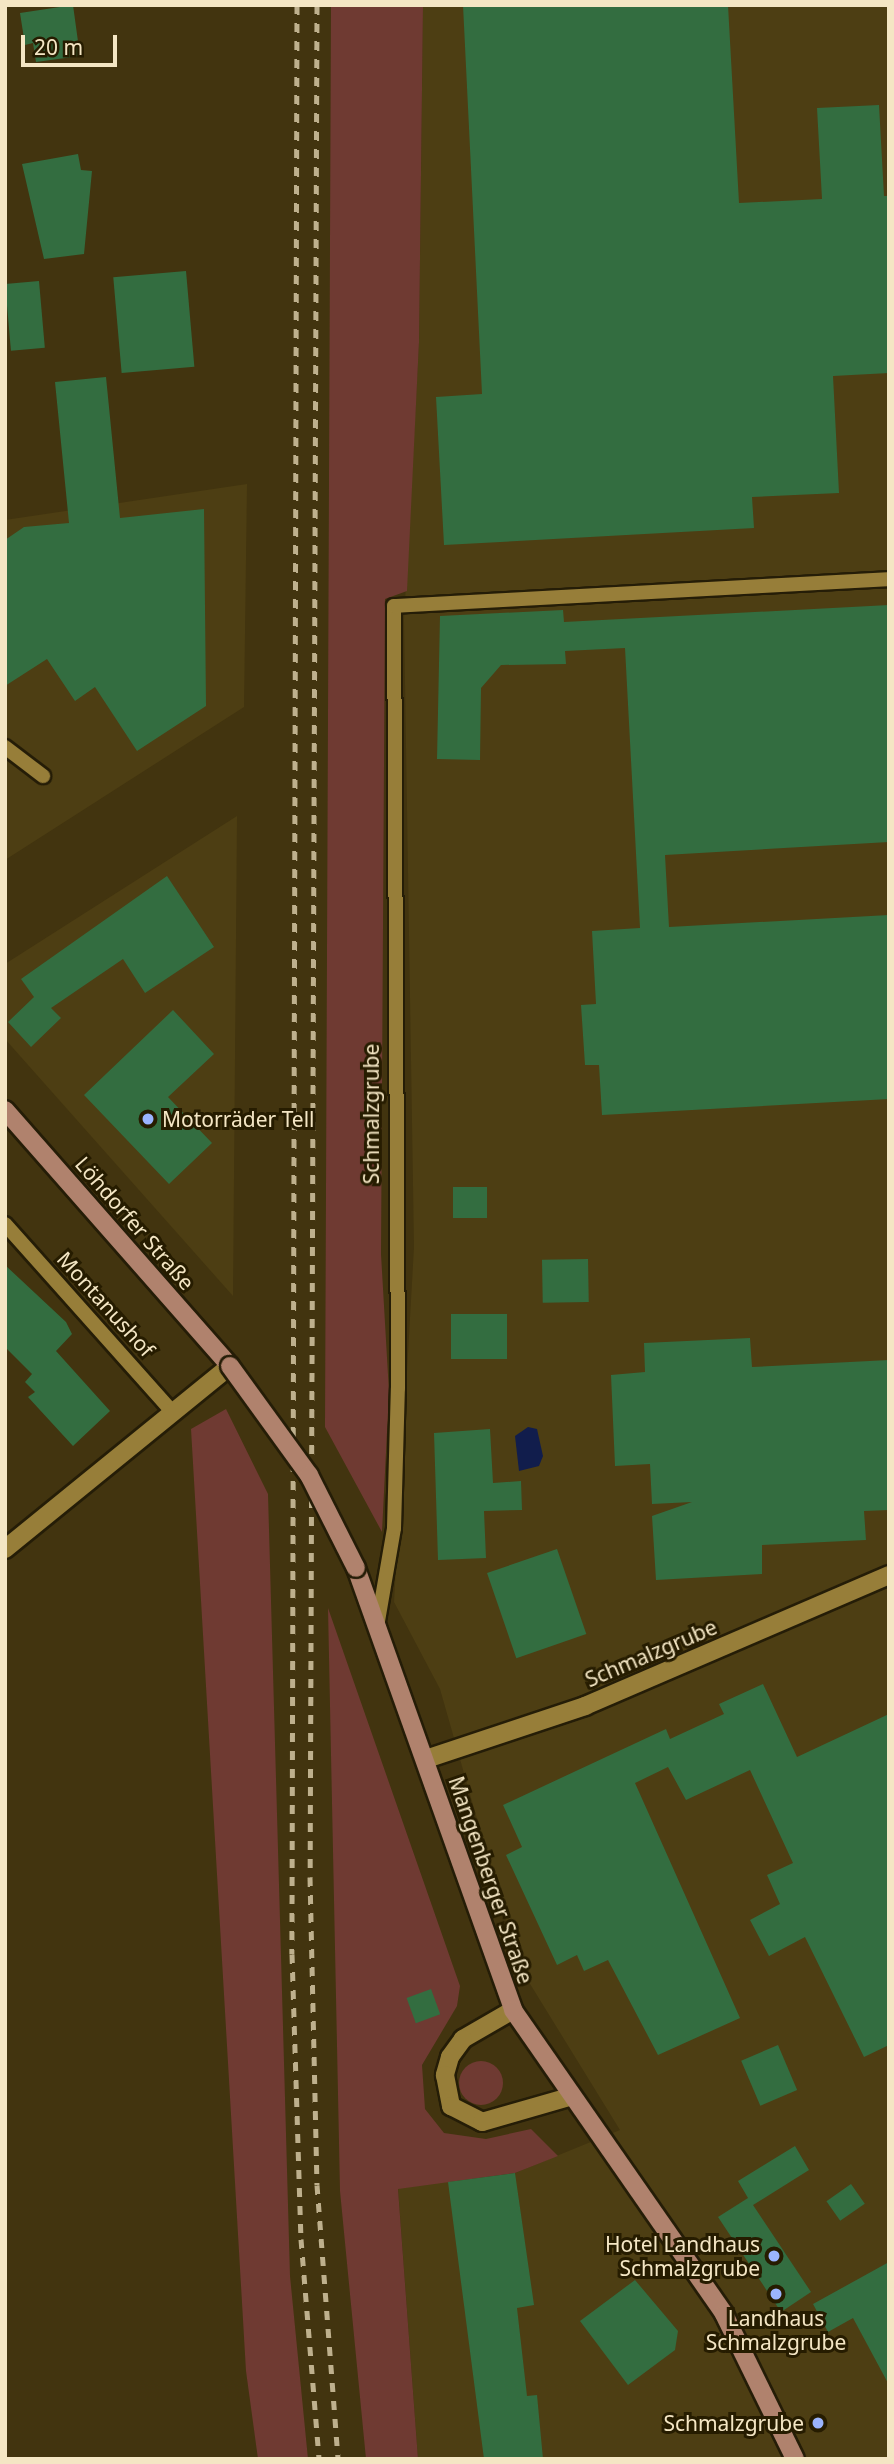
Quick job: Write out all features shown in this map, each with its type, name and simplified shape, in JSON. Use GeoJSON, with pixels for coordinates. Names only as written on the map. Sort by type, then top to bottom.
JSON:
{"type":"FeatureCollection","features":[{"type":"Feature","properties":{"kind":"main road","name":"Löhdorfer Straße"},"geometry":{"type":"LineString","coordinates":[[5,1110],[230,1366]]}},
{"type":"Feature","properties":{"kind":"main road","name":"Mangenberger Straße"},"geometry":{"type":"LineString","coordinates":[[230,1366],[309,1475],[356,1568],[379,1621],[513,2010],[569,2097],[724,2314],[795,2459]]}},
{"type":"Feature","properties":{"kind":"street"},"geometry":{"type":"LineString","coordinates":[[5,1549],[230,1366]]}},
{"type":"Feature","properties":{"kind":"street","name":"Schmalzgrube"},"geometry":{"type":"LineString","coordinates":[[426,1759],[585,1706],[889,1575]]}},
{"type":"Feature","properties":{"kind":"street"},"geometry":{"type":"LineString","coordinates":[[513,2010],[463,2039],[450,2057],[445,2075],[451,2105],[471,2121],[491,2122],[569,2097]]}},
{"type":"Feature","properties":{"kind":"lane","name":"Schmalzgrube"},"geometry":{"type":"LineString","coordinates":[[379,1621],[394,1528],[398,1388],[394,606],[889,579]]}},
{"type":"Feature","properties":{"kind":"lane"},"geometry":{"type":"LineString","coordinates":[[5,747],[43,776]]}},
{"type":"Feature","properties":{"kind":"lane","name":"Montanushof"},"geometry":{"type":"LineString","coordinates":[[5,1224],[174,1414]]}},
{"type":"Feature","properties":{"kind":"shaded area"},"geometry":{"type":"Polygon","coordinates":[[[331,5],[423,5],[419,342],[407,591],[385,599],[381,1254],[389,1392],[382,1532],[325,1427],[331,5]]]}},
{"type":"Feature","properties":{"kind":"shaded area"},"geometry":{"type":"Polygon","coordinates":[[[423,5],[889,5],[889,2459],[418,2459],[398,2188],[515,2173],[620,2130],[519,1966],[440,1689],[394,1602],[414,1247],[404,620],[419,342],[423,5]]]}},
{"type":"Feature","properties":{"kind":"shaded area"},"geometry":{"type":"Polygon","coordinates":[[[247,484],[244,707],[5,860],[5,520],[247,484]]]}},
{"type":"Feature","properties":{"kind":"shaded area"},"geometry":{"type":"Polygon","coordinates":[[[237,816],[233,1296],[5,1039],[5,964],[237,816]]]}},
{"type":"Feature","properties":{"kind":"shaded area"},"geometry":{"type":"Polygon","coordinates":[[[226,1409],[268,1494],[290,2276],[308,2459],[258,2459],[246,2371],[191,1429],[226,1409]]]}},
{"type":"Feature","properties":{"kind":"shaded area"},"geometry":{"type":"Polygon","coordinates":[[[328,1608],[460,1986],[457,2006],[422,2065],[425,2109],[444,2133],[486,2139],[531,2129],[558,2156],[515,2173],[398,2189],[418,2459],[366,2459],[340,2191],[328,1608]]]}},
{"type":"Feature","properties":{"kind":"shaded area"},"geometry":{"type":"Polygon","coordinates":[[[481,2061],[497,2067],[503,2083],[497,2099],[481,2105],[465,2099],[459,2083],[465,2067],[481,2061]]]}},
{"type":"Feature","properties":{"kind":"water"},"geometry":{"type":"Polygon","coordinates":[[[528,1427],[537,1429],[543,1456],[539,1466],[519,1471],[515,1436],[528,1427]]]}},
{"type":"Feature","properties":{"kind":"building"},"geometry":{"type":"Polygon","coordinates":[[[73,5],[80,56],[36,62],[33,43],[25,45],[20,13],[73,5]]]}},
{"type":"Feature","properties":{"kind":"building"},"geometry":{"type":"Polygon","coordinates":[[[463,5],[728,5],[739,203],[822,199],[817,108],[879,105],[884,196],[889,196],[889,373],[833,376],[839,493],[752,497],[754,528],[444,545],[436,397],[482,394],[463,5]]]}},
{"type":"Feature","properties":{"kind":"building"},"geometry":{"type":"Polygon","coordinates":[[[78,154],[81,170],[92,171],[84,254],[44,259],[22,164],[78,154]]]}},
{"type":"Feature","properties":{"kind":"building"},"geometry":{"type":"Polygon","coordinates":[[[186,271],[194,367],[122,373],[113,277],[186,271]]]}},
{"type":"Feature","properties":{"kind":"building"},"geometry":{"type":"Polygon","coordinates":[[[39,281],[45,348],[11,351],[5,284],[39,281]]]}},
{"type":"Feature","properties":{"kind":"building"},"geometry":{"type":"Polygon","coordinates":[[[106,377],[120,518],[204,509],[206,706],[137,751],[95,687],[75,701],[47,659],[5,686],[5,540],[24,527],[69,523],[55,382],[106,377]]]}},
{"type":"Feature","properties":{"kind":"building"},"geometry":{"type":"Polygon","coordinates":[[[889,605],[889,842],[665,855],[669,927],[889,915],[889,1099],[602,1115],[599,1065],[585,1065],[581,1005],[596,1004],[592,931],[640,928],[625,648],[565,651],[566,664],[501,665],[481,688],[480,760],[437,759],[440,616],[563,610],[564,622],[889,605]]]}},
{"type":"Feature","properties":{"kind":"building"},"geometry":{"type":"Polygon","coordinates":[[[167,876],[214,947],[145,993],[123,959],[51,1008],[61,1018],[31,1047],[8,1022],[34,997],[21,979],[167,876]]]}},
{"type":"Feature","properties":{"kind":"building","name":"Motorräder Tell"},"geometry":{"type":"Polygon","coordinates":[[[173,1010],[214,1054],[168,1097],[212,1143],[169,1184],[84,1095],[173,1010]]]}},
{"type":"Feature","properties":{"kind":"building"},"geometry":{"type":"Polygon","coordinates":[[[453,1187],[487,1187],[487,1218],[453,1218],[453,1187]]]}},
{"type":"Feature","properties":{"kind":"building"},"geometry":{"type":"Polygon","coordinates":[[[588,1259],[589,1302],[543,1303],[542,1260],[588,1259]]]}},
{"type":"Feature","properties":{"kind":"building"},"geometry":{"type":"Polygon","coordinates":[[[5,1265],[66,1322],[72,1334],[56,1351],[110,1411],[73,1446],[28,1397],[35,1392],[25,1382],[32,1374],[5,1347],[5,1265]]]}},
{"type":"Feature","properties":{"kind":"building"},"geometry":{"type":"Polygon","coordinates":[[[451,1314],[507,1314],[507,1359],[451,1359],[451,1314]]]}},
{"type":"Feature","properties":{"kind":"building"},"geometry":{"type":"Polygon","coordinates":[[[750,1338],[752,1367],[889,1360],[889,1510],[864,1511],[866,1540],[762,1545],[762,1574],[656,1580],[652,1516],[692,1502],[652,1504],[650,1464],[615,1466],[611,1375],[645,1372],[644,1343],[750,1338]]]}},
{"type":"Feature","properties":{"kind":"building"},"geometry":{"type":"Polygon","coordinates":[[[490,1429],[493,1483],[521,1481],[522,1510],[484,1511],[486,1558],[438,1560],[434,1433],[490,1429]]]}},
{"type":"Feature","properties":{"kind":"building"},"geometry":{"type":"Polygon","coordinates":[[[557,1549],[586,1634],[516,1658],[487,1573],[557,1549]]]}},
{"type":"Feature","properties":{"kind":"building"},"geometry":{"type":"Polygon","coordinates":[[[763,1684],[797,1757],[889,1714],[889,2045],[864,2057],[805,1937],[769,1956],[750,1920],[780,1904],[767,1875],[793,1863],[750,1770],[686,1800],[668,1767],[635,1783],[740,2018],[658,2055],[608,1960],[584,1971],[577,1955],[557,1965],[506,1855],[522,1847],[503,1805],[666,1729],[670,1739],[724,1714],[719,1704],[763,1684]]]}},
{"type":"Feature","properties":{"kind":"building"},"geometry":{"type":"Polygon","coordinates":[[[431,1989],[440,2014],[416,2023],[407,1998],[431,1989]]]}},
{"type":"Feature","properties":{"kind":"building"},"geometry":{"type":"Polygon","coordinates":[[[778,2045],[797,2090],[760,2106],[741,2061],[778,2045]]]}},
{"type":"Feature","properties":{"kind":"building"},"geometry":{"type":"Polygon","coordinates":[[[795,2146],[809,2170],[753,2205],[811,2292],[781,2312],[718,2217],[748,2198],[738,2181],[795,2146]]]}},
{"type":"Feature","properties":{"kind":"building"},"geometry":{"type":"Polygon","coordinates":[[[515,2173],[534,2305],[517,2308],[527,2396],[537,2395],[543,2459],[484,2459],[448,2182],[515,2173]]]}},
{"type":"Feature","properties":{"kind":"building"},"geometry":{"type":"Polygon","coordinates":[[[851,2184],[865,2204],[840,2221],[826,2201],[851,2184]]]}},
{"type":"Feature","properties":{"kind":"building"},"geometry":{"type":"Polygon","coordinates":[[[889,2262],[889,2385],[853,2318],[828,2332],[813,2304],[889,2262]]]}},
{"type":"Feature","properties":{"kind":"building"},"geometry":{"type":"Polygon","coordinates":[[[635,2280],[678,2331],[675,2350],[628,2385],[580,2321],[635,2280]]]}},
{"type":"Feature","properties":{"kind":"railway"},"geometry":{"type":"LineString","coordinates":[[297,5],[292,1954],[301,2239],[319,2459]]}},
{"type":"Feature","properties":{"kind":"railway"},"geometry":{"type":"LineString","coordinates":[[317,5],[310,1877],[317,2185],[338,2459]]}},
{"type":"Feature","properties":{"kind":"place","name":"Motorräder Tell"},"geometry":{"type":"Point","coordinates":[148,1119]}},
{"type":"Feature","properties":{"kind":"place","name":"Hotel Landhaus Schmalzgrube"},"geometry":{"type":"Point","coordinates":[774,2256]}},
{"type":"Feature","properties":{"kind":"place","name":"Landhaus Schmalzgrube"},"geometry":{"type":"Point","coordinates":[776,2294]}},
{"type":"Feature","properties":{"kind":"place","name":"Schmalzgrube"},"geometry":{"type":"Point","coordinates":[818,2423]}}]}
